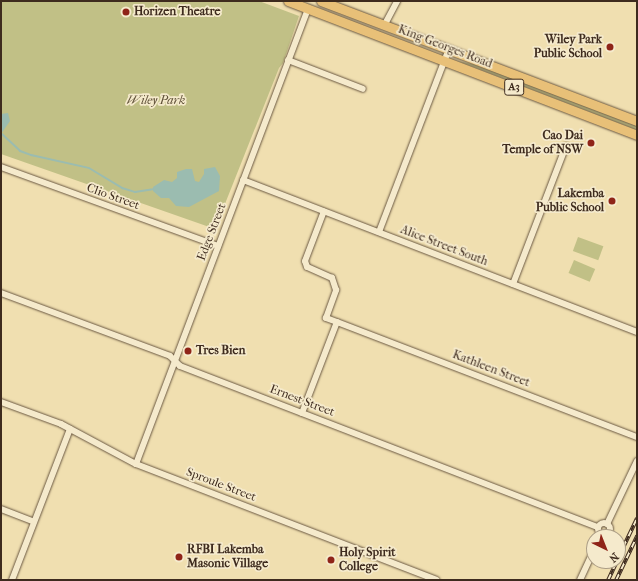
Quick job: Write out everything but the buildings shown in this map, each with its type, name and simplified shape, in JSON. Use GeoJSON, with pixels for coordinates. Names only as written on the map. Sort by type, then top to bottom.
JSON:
{"type":"FeatureCollection","features":[{"type":"Feature","properties":{"kind":"highway","name":"King Georges Road"},"geometry":{"type":"LineString","coordinates":[[288,1],[637,135]]}},
{"type":"Feature","properties":{"kind":"highway","name":"King Georges Road"},"geometry":{"type":"LineString","coordinates":[[321,1],[385,24],[637,121]]}},
{"type":"Feature","properties":{"kind":"street"},"geometry":{"type":"LineString","coordinates":[[385,24],[396,1]]}},
{"type":"Feature","properties":{"kind":"street","name":"Edge Street"},"geometry":{"type":"LineString","coordinates":[[136,464],[308,8]]}},
{"type":"Feature","properties":{"kind":"street"},"geometry":{"type":"LineString","coordinates":[[379,232],[449,49]]}},
{"type":"Feature","properties":{"kind":"street"},"geometry":{"type":"LineString","coordinates":[[288,60],[363,89]]}},
{"type":"Feature","properties":{"kind":"street"},"geometry":{"type":"LineString","coordinates":[[514,284],[566,146]]}},
{"type":"Feature","properties":{"kind":"street","name":"Clio Street"},"geometry":{"type":"LineString","coordinates":[[1,167],[218,246]]}},
{"type":"Feature","properties":{"kind":"street","name":"Alice Street South"},"geometry":{"type":"LineString","coordinates":[[243,180],[637,332]]}},
{"type":"Feature","properties":{"kind":"street"},"geometry":{"type":"LineString","coordinates":[[302,413],[337,322],[326,318],[336,290],[332,278],[307,267],[305,261],[324,211]]}},
{"type":"Feature","properties":{"kind":"street","name":"Ernest Street"},"geometry":{"type":"LineString","coordinates":[[1,293],[170,356],[180,366],[598,527]]}},
{"type":"Feature","properties":{"kind":"street","name":"Kathleen Street"},"geometry":{"type":"LineString","coordinates":[[337,322],[637,437]]}},
{"type":"Feature","properties":{"kind":"street","name":"Sproule Street"},"geometry":{"type":"LineString","coordinates":[[1,402],[70,429],[136,464],[436,580]]}},
{"type":"Feature","properties":{"kind":"street"},"geometry":{"type":"LineString","coordinates":[[12,580],[33,521],[70,429]]}},
{"type":"Feature","properties":{"kind":"street"},"geometry":{"type":"LineString","coordinates":[[608,529],[607,524],[637,461]]}},
{"type":"Feature","properties":{"kind":"street"},"geometry":{"type":"LineString","coordinates":[[1,509],[33,521]]}},
{"type":"Feature","properties":{"kind":"street"},"geometry":{"type":"LineString","coordinates":[[598,527],[607,524]]}},
{"type":"Feature","properties":{"kind":"street"},"geometry":{"type":"LineString","coordinates":[[580,580],[586,567]]}},
{"type":"Feature","properties":{"kind":"green space","name":"Wiley Park"},"geometry":{"type":"Polygon","coordinates":[[[1,1],[259,1],[299,16],[283,63],[279,68],[215,229],[1,154],[1,1]]]}},
{"type":"Feature","properties":{"kind":"green space"},"geometry":{"type":"Polygon","coordinates":[[[458,61],[477,65],[637,126],[637,130],[458,61]]]}},
{"type":"Feature","properties":{"kind":"green space"},"geometry":{"type":"Polygon","coordinates":[[[578,237],[603,246],[598,260],[573,251],[578,237]]]}},
{"type":"Feature","properties":{"kind":"green space"},"geometry":{"type":"Polygon","coordinates":[[[574,260],[595,269],[590,282],[569,273],[574,260]]]}},
{"type":"Feature","properties":{"kind":"water"},"geometry":{"type":"Polygon","coordinates":[[[8,113],[10,121],[1,134],[1,114],[8,113]]]}},
{"type":"Feature","properties":{"kind":"water"},"geometry":{"type":"Polygon","coordinates":[[[215,167],[220,176],[219,191],[189,207],[176,206],[169,198],[161,198],[153,191],[153,187],[164,180],[172,182],[177,178],[177,172],[192,169],[195,181],[199,182],[204,174],[204,169],[215,167]]]}},
{"type":"Feature","properties":{"kind":"waterway"},"geometry":{"type":"LineString","coordinates":[[2,134],[20,151],[31,155],[89,168],[122,188],[135,192],[153,189]]}},
{"type":"Feature","properties":{"kind":"railway"},"geometry":{"type":"LineString","coordinates":[[626,541],[637,518]]}},
{"type":"Feature","properties":{"kind":"railway"},"geometry":{"type":"LineString","coordinates":[[616,580],[637,536]]}},
{"type":"Feature","properties":{"kind":"railway"},"geometry":{"type":"LineString","coordinates":[[608,580],[613,569]]}},
{"type":"Feature","properties":{"kind":"place","name":"Horizen Theatre"},"geometry":{"type":"Point","coordinates":[126,12]}},
{"type":"Feature","properties":{"kind":"place","name":"Wiley Park Public School"},"geometry":{"type":"Point","coordinates":[610,47]}},
{"type":"Feature","properties":{"kind":"place","name":"Cao Dai Temple of NSW"},"geometry":{"type":"Point","coordinates":[591,143]}},
{"type":"Feature","properties":{"kind":"place","name":"Lakemba Public School"},"geometry":{"type":"Point","coordinates":[612,201]}},
{"type":"Feature","properties":{"kind":"place","name":"Tres Bien"},"geometry":{"type":"Point","coordinates":[188,351]}},
{"type":"Feature","properties":{"kind":"place","name":"RFBI Lakemba Masonic Village"},"geometry":{"type":"Point","coordinates":[179,557]}},
{"type":"Feature","properties":{"kind":"place","name":"Holy Spirit College"},"geometry":{"type":"Point","coordinates":[331,560]}}]}
